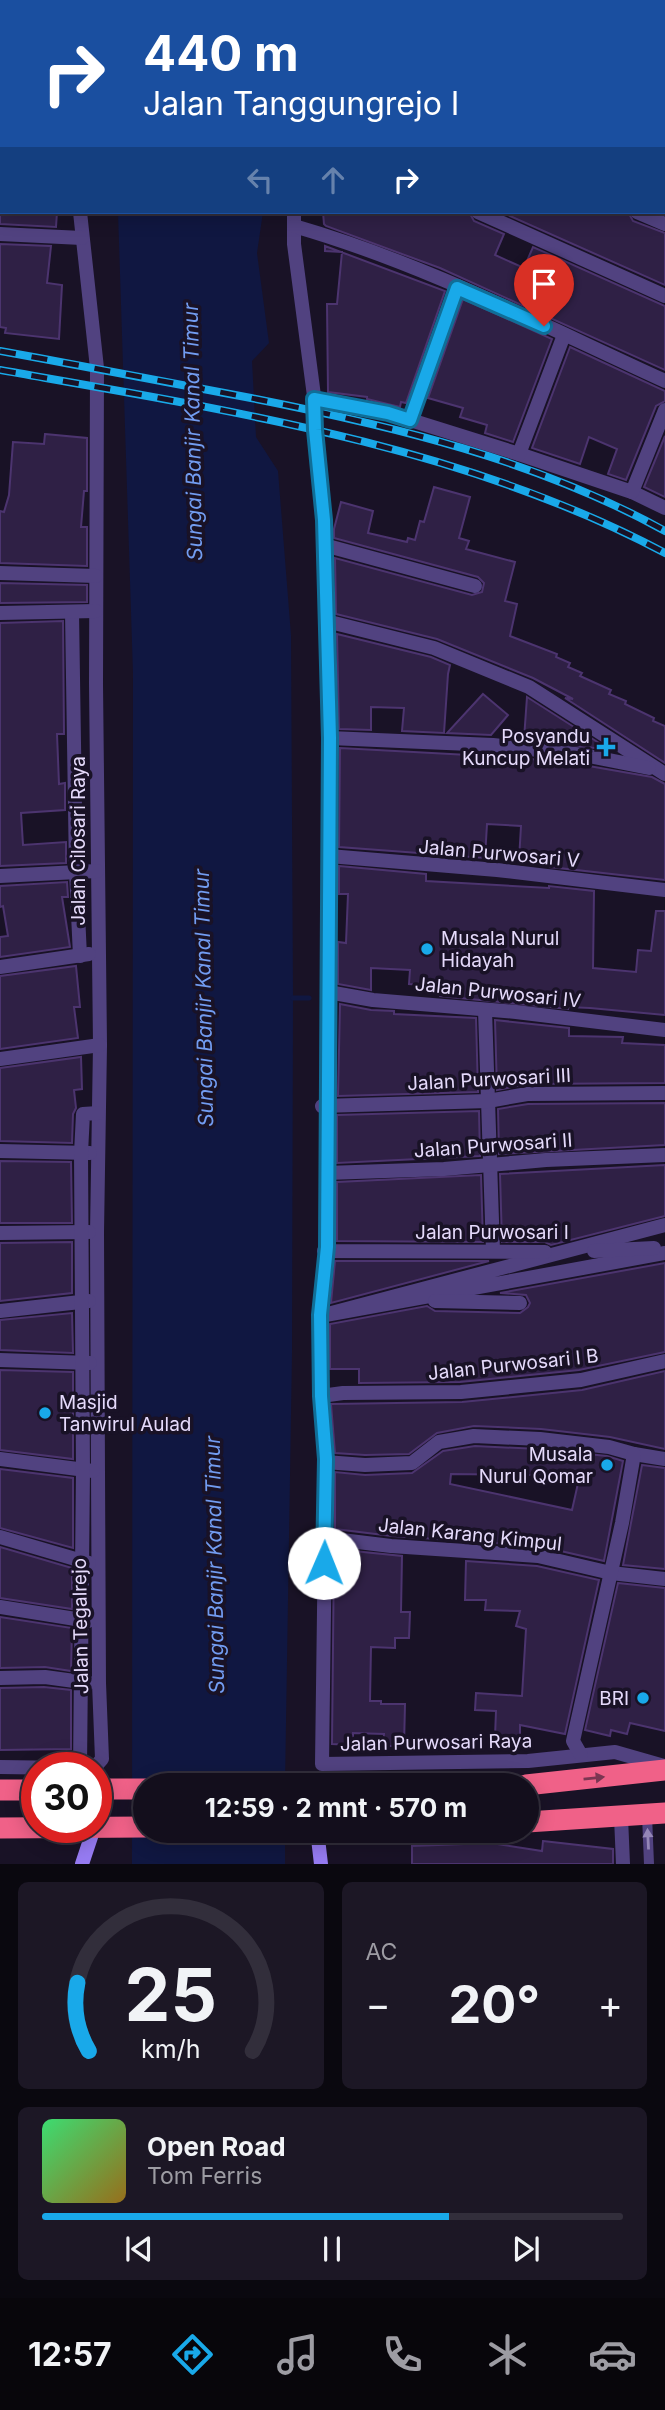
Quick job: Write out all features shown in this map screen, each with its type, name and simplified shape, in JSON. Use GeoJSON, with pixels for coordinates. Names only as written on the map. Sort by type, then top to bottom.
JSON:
{"type":"FeatureCollection","features":[{"type":"Feature","properties":{"kind":"highway"},"geometry":{"type":"LineString","coordinates":[[539,1784],[665,1769]]}},
{"type":"Feature","properties":{"kind":"highway"},"geometry":{"type":"LineString","coordinates":[[112,1789],[133,1789]]}},
{"type":"Feature","properties":{"kind":"highway"},"geometry":{"type":"LineString","coordinates":[[0,1790],[21,1790]]}},
{"type":"Feature","properties":{"kind":"highway"},"geometry":{"type":"LineString","coordinates":[[539,1821],[656,1814]]}},
{"type":"Feature","properties":{"kind":"highway"},"geometry":{"type":"LineString","coordinates":[[112,1828],[133,1827]]}},
{"type":"Feature","properties":{"kind":"highway"},"geometry":{"type":"LineString","coordinates":[[0,1828],[21,1828]]}},
{"type":"Feature","properties":{"kind":"street","name":"Jalan Cilosari Raya"},"geometry":{"type":"LineString","coordinates":[[80,214],[97,368],[97,871],[100,1045],[98,1363],[91,1471]]}},
{"type":"Feature","properties":{"kind":"street"},"geometry":{"type":"LineString","coordinates":[[482,214],[665,296]]}},
{"type":"Feature","properties":{"kind":"street"},"geometry":{"type":"LineString","coordinates":[[642,214],[665,224]]}},
{"type":"Feature","properties":{"kind":"street"},"geometry":{"type":"LineString","coordinates":[[294,219],[665,381]]}},
{"type":"Feature","properties":{"kind":"street","name":"Jalan Purwosari Raya"},"geometry":{"type":"LineString","coordinates":[[294,219],[294,244],[314,399],[324,520],[330,738],[327,1247],[320,1315],[321,1396],[326,1459],[322,1763],[528,1760],[615,1752],[665,1769]]}},
{"type":"Feature","properties":{"kind":"street"},"geometry":{"type":"LineString","coordinates":[[0,234],[82,238]]}},
{"type":"Feature","properties":{"kind":"street"},"geometry":{"type":"LineString","coordinates":[[410,420],[457,288]]}},
{"type":"Feature","properties":{"kind":"street"},"geometry":{"type":"LineString","coordinates":[[519,453],[564,335]]}},
{"type":"Feature","properties":{"kind":"street"},"geometry":{"type":"LineString","coordinates":[[314,399],[388,413],[519,453],[632,492],[665,508]]}},
{"type":"Feature","properties":{"kind":"street"},"geometry":{"type":"LineString","coordinates":[[632,492],[665,410]]}},
{"type":"Feature","properties":{"kind":"street"},"geometry":{"type":"LineString","coordinates":[[324,545],[475,586]]}},
{"type":"Feature","properties":{"kind":"street"},"geometry":{"type":"LineString","coordinates":[[0,573],[96,576]]}},
{"type":"Feature","properties":{"kind":"street"},"geometry":{"type":"LineString","coordinates":[[0,613],[96,611]]}},
{"type":"Feature","properties":{"kind":"street"},"geometry":{"type":"LineString","coordinates":[[72,612],[80,956]]}},
{"type":"Feature","properties":{"kind":"street"},"geometry":{"type":"LineString","coordinates":[[326,621],[434,648],[530,687],[661,772]]}},
{"type":"Feature","properties":{"kind":"street"},"geometry":{"type":"LineString","coordinates":[[330,738],[493,745],[584,755],[661,772]]}},
{"type":"Feature","properties":{"kind":"street","name":"Jalan Purwosari V"},"geometry":{"type":"LineString","coordinates":[[329,856],[496,870],[665,890]]}},
{"type":"Feature","properties":{"kind":"street"},"geometry":{"type":"LineString","coordinates":[[0,876],[97,871]]}},
{"type":"Feature","properties":{"kind":"street"},"geometry":{"type":"LineString","coordinates":[[0,967],[98,953]]}},
{"type":"Feature","properties":{"kind":"street","name":"Jalan Purwosari IV"},"geometry":{"type":"LineString","coordinates":[[328,992],[485,1014],[665,1030]]}},
{"type":"Feature","properties":{"kind":"street"},"geometry":{"type":"LineString","coordinates":[[485,1014],[493,1251]]}},
{"type":"Feature","properties":{"kind":"street"},"geometry":{"type":"LineString","coordinates":[[0,1059],[100,1045]]}},
{"type":"Feature","properties":{"kind":"street","name":"Jalan Purwosari III"},"geometry":{"type":"LineString","coordinates":[[327,1103],[322,1106],[488,1101],[527,1094],[665,1093]]}},
{"type":"Feature","properties":{"kind":"street"},"geometry":{"type":"LineString","coordinates":[[82,1752],[80,1620],[82,1560],[91,1471],[83,1362],[80,1153],[83,1114],[98,1112]]}},
{"type":"Feature","properties":{"kind":"street"},"geometry":{"type":"LineString","coordinates":[[0,1151],[98,1153]]}},
{"type":"Feature","properties":{"kind":"street","name":"Jalan Purwosari II"},"geometry":{"type":"LineString","coordinates":[[327,1169],[326,1173],[444,1169],[665,1155]]}},
{"type":"Feature","properties":{"kind":"street"},"geometry":{"type":"LineString","coordinates":[[320,1315],[665,1226]]}},
{"type":"Feature","properties":{"kind":"street"},"geometry":{"type":"LineString","coordinates":[[0,1233],[97,1232]]}},
{"type":"Feature","properties":{"kind":"street","name":"Jalan Purwosari I"},"geometry":{"type":"LineString","coordinates":[[327,1247],[324,1251],[566,1252],[665,1248]]}},
{"type":"Feature","properties":{"kind":"street"},"geometry":{"type":"LineString","coordinates":[[320,1315],[665,1253]]}},
{"type":"Feature","properties":{"kind":"street"},"geometry":{"type":"LineString","coordinates":[[0,1311],[98,1299]]}},
{"type":"Feature","properties":{"kind":"street"},"geometry":{"type":"LineString","coordinates":[[320,1315],[364,1302],[520,1303]]}},
{"type":"Feature","properties":{"kind":"street"},"geometry":{"type":"LineString","coordinates":[[0,1360],[98,1363]]}},
{"type":"Feature","properties":{"kind":"street","name":"Jalan Purwosari I B"},"geometry":{"type":"LineString","coordinates":[[321,1396],[343,1393],[461,1392],[581,1380],[665,1361]]}},
{"type":"Feature","properties":{"kind":"street"},"geometry":{"type":"LineString","coordinates":[[326,1459],[325,1462],[365,1465],[412,1464],[439,1442],[474,1436],[540,1439],[609,1447],[665,1459]]}},
{"type":"Feature","properties":{"kind":"street"},"geometry":{"type":"LineString","coordinates":[[581,1755],[573,1741],[611,1573],[634,1454]]}},
{"type":"Feature","properties":{"kind":"street"},"geometry":{"type":"LineString","coordinates":[[0,1459],[91,1471]]}},
{"type":"Feature","properties":{"kind":"street","name":"Jalan Tegalrejo"},"geometry":{"type":"LineString","coordinates":[[91,1471],[98,1563],[102,1752]]}},
{"type":"Feature","properties":{"kind":"street"},"geometry":{"type":"LineString","coordinates":[[0,1537],[98,1563]]}},
{"type":"Feature","properties":{"kind":"street","name":"Jalan Karang Kimpul"},"geometry":{"type":"LineString","coordinates":[[324,1538],[391,1546],[538,1556],[611,1573],[665,1578]]}},
{"type":"Feature","properties":{"kind":"street"},"geometry":{"type":"LineString","coordinates":[[0,1607],[100,1622]]}},
{"type":"Feature","properties":{"kind":"street"},"geometry":{"type":"LineString","coordinates":[[0,1678],[44,1677],[81,1684],[99,1682]]}},
{"type":"Feature","properties":{"kind":"street"},"geometry":{"type":"LineString","coordinates":[[0,1768],[21,1768]]}},
{"type":"Feature","properties":{"kind":"street"},"geometry":{"type":"LineString","coordinates":[[621,1817],[623,1864]]}},
{"type":"Feature","properties":{"kind":"street"},"geometry":{"type":"LineString","coordinates":[[82,1864],[95,1843]]}},
{"type":"Feature","properties":{"kind":"street"},"geometry":{"type":"LineString","coordinates":[[319,1843],[321,1864]]}},
{"type":"Feature","properties":{"kind":"lane"},"geometry":{"type":"LineString","coordinates":[[649,1864],[656,1814]]}},
{"type":"Feature","properties":{"kind":"water","name":"Sungai Banjir Kanal Timur"},"geometry":{"type":"Polygon","coordinates":[[[118,214],[263,214],[257,253],[269,343],[252,361],[256,437],[278,471],[291,635],[292,1353],[285,1773],[133,1773],[133,1843],[285,1843],[285,1864],[132,1864],[133,673],[118,214]]]}},
{"type":"Feature","properties":{"kind":"building"},"geometry":{"type":"Polygon","coordinates":[[[0,214],[57,214],[56,227],[0,224],[0,214]]]}},
{"type":"Feature","properties":{"kind":"building"},"geometry":{"type":"Polygon","coordinates":[[[323,214],[470,214],[474,221],[504,234],[495,255],[524,268],[533,247],[665,306],[665,370],[440,268],[324,224],[323,214]]]}},
{"type":"Feature","properties":{"kind":"building"},"geometry":{"type":"Polygon","coordinates":[[[505,214],[629,214],[633,221],[665,233],[665,285],[505,214]]]}},
{"type":"Feature","properties":{"kind":"building"},"geometry":{"type":"Polygon","coordinates":[[[0,244],[51,246],[47,283],[62,285],[59,339],[5,333],[6,328],[0,327],[0,244]]]}},
{"type":"Feature","properties":{"kind":"building"},"geometry":{"type":"Polygon","coordinates":[[[325,246],[341,252],[325,251],[325,246]]]}},
{"type":"Feature","properties":{"kind":"building"},"geometry":{"type":"Polygon","coordinates":[[[342,252],[445,291],[406,403],[401,402],[400,407],[367,397],[328,392],[327,304],[337,304],[342,252]]]}},
{"type":"Feature","properties":{"kind":"building"},"geometry":{"type":"Polygon","coordinates":[[[463,299],[552,339],[513,442],[485,433],[487,425],[460,417],[463,408],[428,398],[463,299]]]}},
{"type":"Feature","properties":{"kind":"building"},"geometry":{"type":"Polygon","coordinates":[[[570,347],[665,391],[665,401],[656,406],[626,480],[608,474],[617,449],[589,437],[580,464],[532,448],[570,347]]]}},
{"type":"Feature","properties":{"kind":"building"},"geometry":{"type":"Polygon","coordinates":[[[45,434],[87,438],[87,491],[84,491],[81,527],[87,527],[87,566],[0,563],[0,511],[4,512],[9,495],[13,442],[44,444],[45,434]]]}},
{"type":"Feature","properties":{"kind":"building"},"geometry":{"type":"Polygon","coordinates":[[[665,436],[665,497],[644,487],[665,436]]]}},
{"type":"Feature","properties":{"kind":"building"},"geometry":{"type":"Polygon","coordinates":[[[434,487],[470,497],[459,538],[469,541],[466,549],[515,562],[505,601],[517,604],[510,636],[557,654],[556,657],[570,663],[568,667],[582,673],[580,676],[611,690],[609,694],[626,701],[625,704],[665,726],[665,763],[565,698],[573,699],[533,678],[437,639],[336,614],[335,558],[472,595],[482,592],[484,583],[478,577],[334,538],[341,502],[373,511],[368,533],[407,542],[408,538],[415,540],[420,521],[424,522],[434,487]]]}},
{"type":"Feature","properties":{"kind":"building"},"geometry":{"type":"Polygon","coordinates":[[[0,583],[87,585],[87,602],[0,603],[0,583]]]}},
{"type":"Feature","properties":{"kind":"building"},"geometry":{"type":"Polygon","coordinates":[[[63,621],[64,734],[57,734],[59,784],[65,783],[65,810],[21,813],[23,845],[66,842],[66,863],[0,866],[0,623],[63,621]]]}},
{"type":"Feature","properties":{"kind":"building"},"geometry":{"type":"Polygon","coordinates":[[[337,634],[431,657],[450,665],[444,733],[402,731],[404,708],[371,707],[371,730],[339,729],[337,634]]]}},
{"type":"Feature","properties":{"kind":"building"},"geometry":{"type":"Polygon","coordinates":[[[483,694],[508,715],[491,735],[447,733],[483,694]]]}},
{"type":"Feature","properties":{"kind":"building"},"geometry":{"type":"Polygon","coordinates":[[[527,697],[610,750],[524,739],[527,697]]]}},
{"type":"Feature","properties":{"kind":"building"},"geometry":{"type":"Polygon","coordinates":[[[340,748],[522,758],[652,777],[665,784],[665,880],[550,867],[550,862],[519,860],[521,826],[487,824],[485,858],[339,847],[340,748]]]}},
{"type":"Feature","properties":{"kind":"building"},"geometry":{"type":"Polygon","coordinates":[[[339,866],[426,874],[426,881],[549,886],[594,891],[593,968],[636,972],[638,950],[651,951],[656,911],[665,911],[665,1015],[590,1008],[568,1009],[440,996],[440,986],[409,984],[410,970],[371,968],[371,990],[338,984],[338,942],[346,943],[348,894],[339,894],[339,866]]]}},
{"type":"Feature","properties":{"kind":"building"},"geometry":{"type":"Polygon","coordinates":[[[67,882],[68,897],[62,897],[70,947],[0,957],[0,937],[8,936],[3,906],[0,907],[0,886],[67,882]]]}},
{"type":"Feature","properties":{"kind":"building"},"geometry":{"type":"Polygon","coordinates":[[[76,966],[80,1007],[74,1007],[78,1038],[0,1049],[0,976],[76,966]]]}},
{"type":"Feature","properties":{"kind":"building"},"geometry":{"type":"Polygon","coordinates":[[[340,1004],[394,1011],[394,1014],[476,1018],[478,1092],[338,1096],[340,1004]]]}},
{"type":"Feature","properties":{"kind":"building"},"geometry":{"type":"Polygon","coordinates":[[[495,1020],[569,1028],[569,1036],[623,1037],[622,1043],[665,1045],[665,1083],[527,1084],[497,1090],[495,1020]]]}},
{"type":"Feature","properties":{"kind":"building"},"geometry":{"type":"Polygon","coordinates":[[[81,1057],[82,1089],[74,1090],[76,1108],[73,1114],[72,1143],[0,1141],[0,1068],[81,1057]]]}},
{"type":"Feature","properties":{"kind":"building"},"geometry":{"type":"Polygon","coordinates":[[[665,1103],[665,1145],[499,1154],[498,1109],[528,1104],[665,1103]]]}},
{"type":"Feature","properties":{"kind":"building"},"geometry":{"type":"Polygon","coordinates":[[[479,1111],[480,1156],[337,1163],[337,1115],[479,1111]]]}},
{"type":"Feature","properties":{"kind":"building"},"geometry":{"type":"Polygon","coordinates":[[[0,1161],[71,1162],[72,1223],[0,1223],[0,1161]]]}},
{"type":"Feature","properties":{"kind":"building"},"geometry":{"type":"Polygon","coordinates":[[[665,1165],[665,1216],[551,1245],[545,1242],[502,1242],[500,1174],[665,1165]]]}},
{"type":"Feature","properties":{"kind":"building"},"geometry":{"type":"Polygon","coordinates":[[[481,1175],[483,1242],[337,1241],[337,1182],[481,1175]]]}},
{"type":"Feature","properties":{"kind":"building"},"geometry":{"type":"Polygon","coordinates":[[[72,1242],[72,1293],[0,1301],[0,1243],[72,1242]]]}},
{"type":"Feature","properties":{"kind":"building"},"geometry":{"type":"Polygon","coordinates":[[[335,1261],[489,1261],[331,1303],[335,1261]]]}},
{"type":"Feature","properties":{"kind":"building"},"geometry":{"type":"Polygon","coordinates":[[[665,1263],[665,1352],[579,1370],[460,1382],[359,1383],[359,1369],[330,1369],[330,1324],[427,1306],[435,1311],[520,1313],[530,1303],[526,1295],[500,1293],[665,1263]]]}},
{"type":"Feature","properties":{"kind":"building"},"geometry":{"type":"Polygon","coordinates":[[[72,1313],[73,1353],[0,1350],[0,1320],[72,1313]]]}},
{"type":"Feature","properties":{"kind":"building"},"geometry":{"type":"Polygon","coordinates":[[[0,1370],[73,1372],[73,1459],[0,1450],[0,1370]]]}},
{"type":"Feature","properties":{"kind":"building"},"geometry":{"type":"Polygon","coordinates":[[[665,1371],[665,1449],[610,1437],[541,1429],[474,1426],[437,1433],[409,1454],[335,1453],[331,1404],[462,1402],[582,1390],[665,1371]]]}},
{"type":"Feature","properties":{"kind":"building"},"geometry":{"type":"Polygon","coordinates":[[[475,1446],[539,1449],[607,1456],[623,1461],[604,1561],[539,1546],[392,1536],[335,1529],[335,1472],[365,1475],[412,1473],[443,1451],[475,1446]],[[451,1474],[450,1484],[572,1510],[579,1479],[531,1475],[451,1474]]]}},
{"type":"Feature","properties":{"kind":"building"},"geometry":{"type":"Polygon","coordinates":[[[642,1465],[665,1468],[665,1569],[623,1565],[642,1465]]]}},
{"type":"Feature","properties":{"kind":"building"},"geometry":{"type":"Polygon","coordinates":[[[0,1469],[73,1478],[73,1548],[0,1528],[0,1469]]]}},
{"type":"Feature","properties":{"kind":"building"},"geometry":{"type":"Polygon","coordinates":[[[0,1547],[72,1568],[72,1609],[0,1598],[0,1547]]]}},
{"type":"Feature","properties":{"kind":"building"},"geometry":{"type":"Polygon","coordinates":[[[334,1549],[402,1556],[401,1612],[410,1612],[409,1638],[395,1638],[395,1648],[371,1647],[370,1701],[405,1704],[404,1746],[383,1746],[384,1734],[353,1733],[353,1745],[332,1744],[334,1549]]]}},
{"type":"Feature","properties":{"kind":"building"},"geometry":{"type":"Polygon","coordinates":[[[466,1561],[537,1566],[599,1580],[565,1734],[520,1725],[520,1738],[495,1737],[496,1711],[475,1710],[476,1693],[522,1696],[526,1629],[516,1626],[520,1611],[485,1610],[486,1600],[465,1600],[466,1561]]]}},
{"type":"Feature","properties":{"kind":"building"},"geometry":{"type":"Polygon","coordinates":[[[618,1583],[665,1588],[665,1731],[630,1723],[627,1734],[611,1730],[610,1736],[585,1730],[618,1583]]]}},
{"type":"Feature","properties":{"kind":"building"},"geometry":{"type":"Polygon","coordinates":[[[0,1617],[72,1628],[71,1671],[45,1667],[0,1668],[0,1617]]]}},
{"type":"Feature","properties":{"kind":"building"},"geometry":{"type":"Polygon","coordinates":[[[44,1687],[71,1690],[71,1749],[0,1750],[0,1688],[44,1687]]]}},
{"type":"Feature","properties":{"kind":"building"},"geometry":{"type":"Polygon","coordinates":[[[543,1841],[613,1849],[613,1864],[412,1864],[412,1846],[491,1843],[542,1851],[543,1841]]]}},
{"type":"Feature","properties":{"kind":"waterway"},"geometry":{"type":"LineString","coordinates":[[293,998],[309,998]]}},
{"type":"Feature","properties":{"kind":"railway"},"geometry":{"type":"LineString","coordinates":[[0,351],[251,398],[358,421],[463,448],[566,484],[665,531]]}},
{"type":"Feature","properties":{"kind":"railway"},"geometry":{"type":"LineString","coordinates":[[0,370],[255,417],[425,458],[508,485],[588,516],[665,553]]}},
{"type":"Feature","properties":{"kind":"place","name":"Posyandu Kuncup Melati"},"geometry":{"type":"Point","coordinates":[606,747]}},
{"type":"Feature","properties":{"kind":"place","name":"Musala Nurul Hidayah"},"geometry":{"type":"Point","coordinates":[427,949]}},
{"type":"Feature","properties":{"kind":"place","name":"Masjid Tanwirul Aulad"},"geometry":{"type":"Point","coordinates":[45,1413]}},
{"type":"Feature","properties":{"kind":"place","name":"Musala Nurul Qomar"},"geometry":{"type":"Point","coordinates":[607,1465]}},
{"type":"Feature","properties":{"kind":"place","name":"BRI"},"geometry":{"type":"Point","coordinates":[643,1698]}},
{"type":"Feature","properties":{"kind":"route"},"geometry":{"type":"LineString","coordinates":[[324,1563],[326,1459],[321,1396],[320,1315],[327,1247],[330,738],[324,520],[314,399],[388,413],[410,420],[457,288],[544,326]]}}]}
